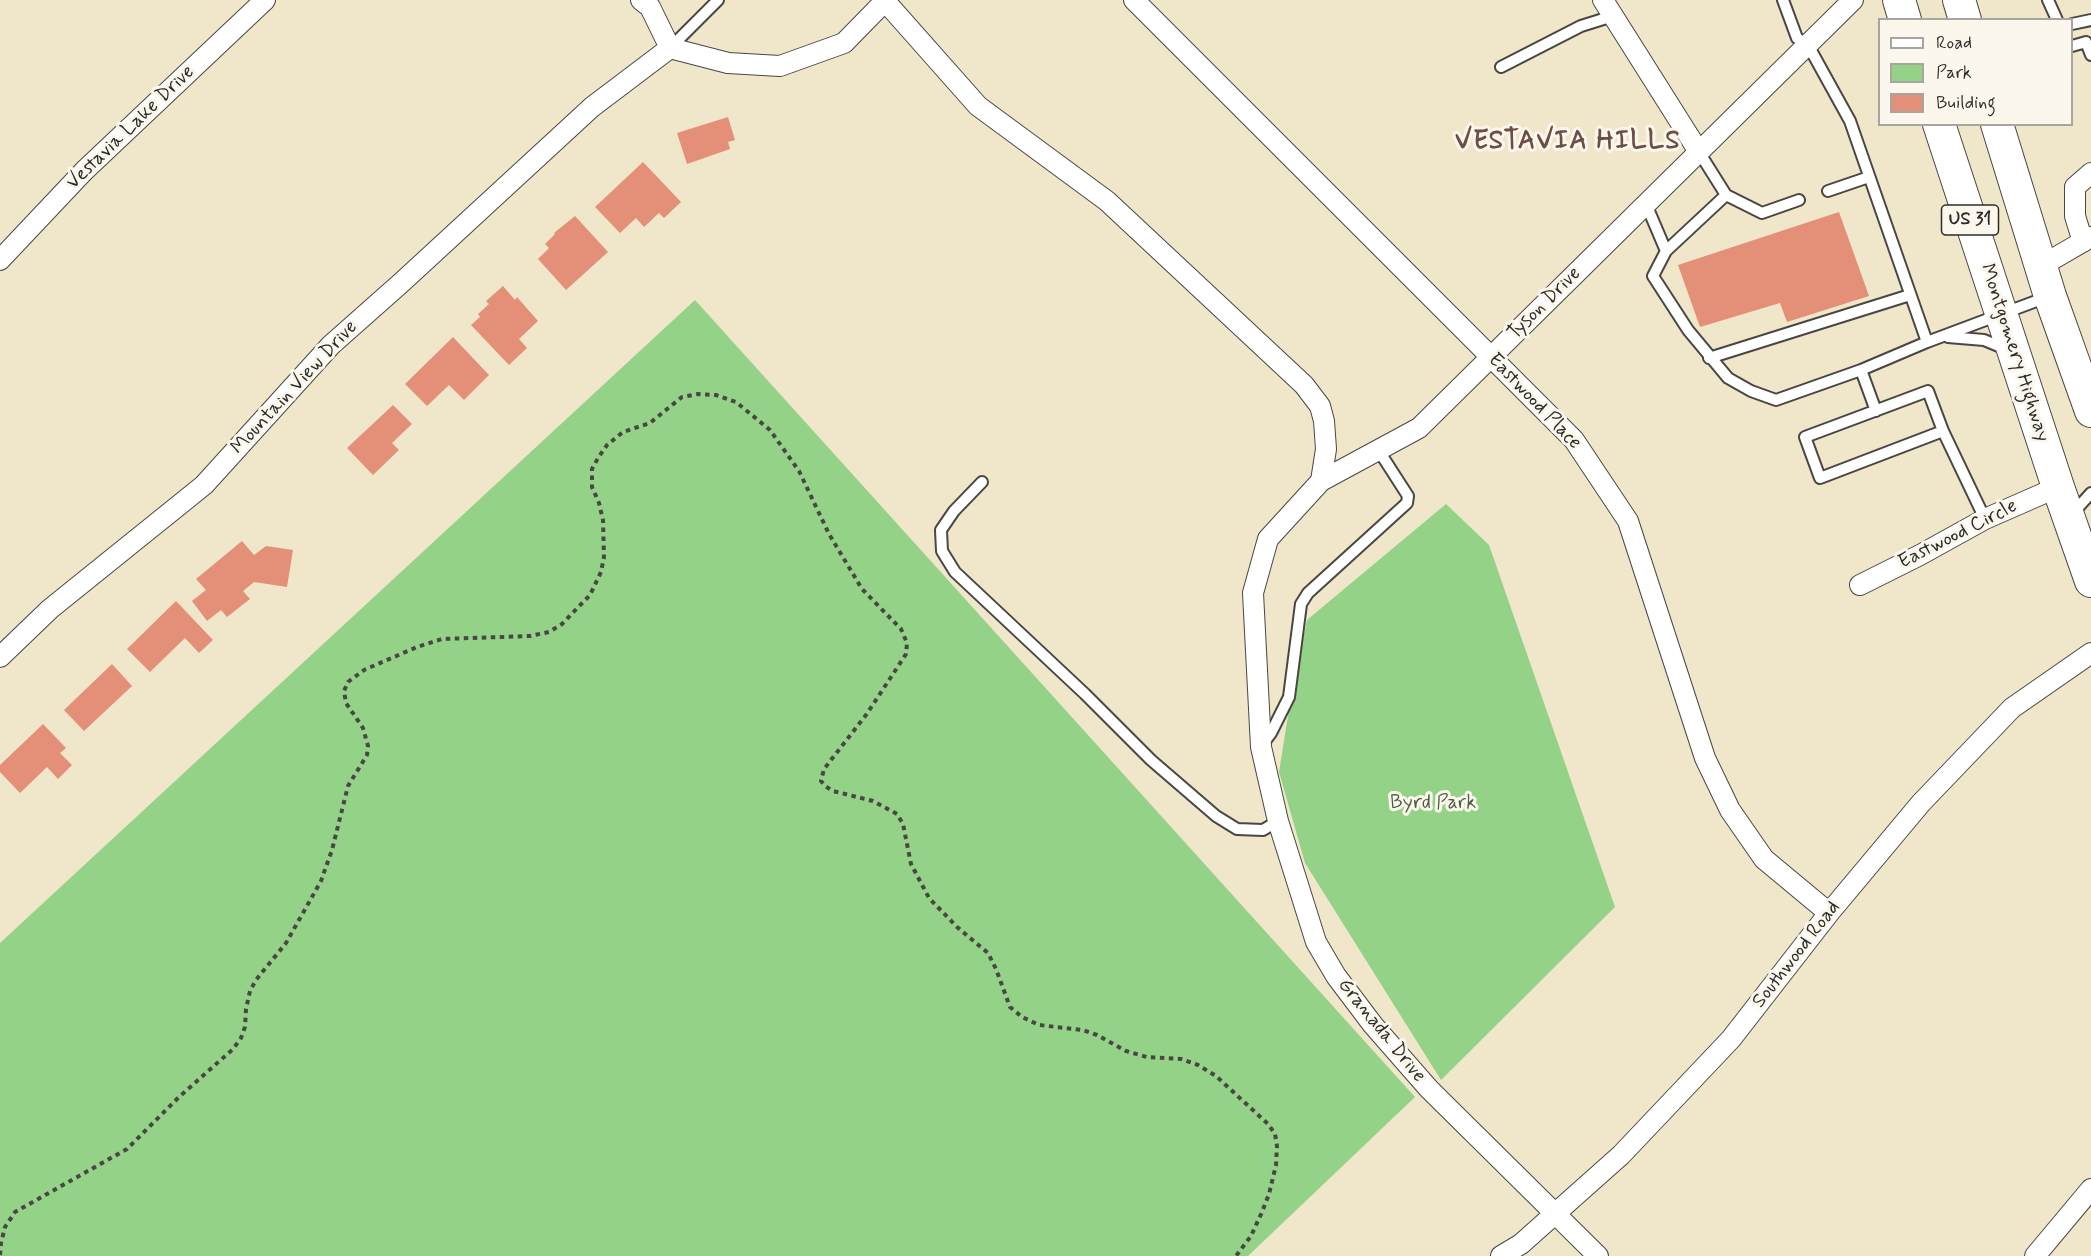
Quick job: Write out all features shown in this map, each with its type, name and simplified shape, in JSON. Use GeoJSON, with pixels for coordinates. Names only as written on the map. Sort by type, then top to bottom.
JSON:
{"type":"FeatureCollection","features":[{"type":"Feature","properties":{"kind":"main road"},"geometry":{"type":"LineString","coordinates":[[1899,0],[1904,18]]}},
{"type":"Feature","properties":{"kind":"main road"},"geometry":{"type":"LineString","coordinates":[[1959,0],[1964,18]]}},
{"type":"Feature","properties":{"kind":"main road","name":"Montgomery Highway"},"geometry":{"type":"LineString","coordinates":[[1940,126],[2091,582]]}},
{"type":"Feature","properties":{"kind":"main road","name":"US 31"},"geometry":{"type":"LineString","coordinates":[[1998,126],[2050,296],[2090,403]]}},
{"type":"Feature","properties":{"kind":"street","name":"Vestavia Lake Drive"},"geometry":{"type":"LineString","coordinates":[[0,260],[84,171],[265,0]]}},
{"type":"Feature","properties":{"kind":"street"},"geometry":{"type":"LineString","coordinates":[[642,0],[650,7],[670,48],[728,63],[780,66],[844,42],[880,2],[978,106],[1107,201],[1305,385],[1320,406],[1324,421],[1326,449],[1321,481]]}},
{"type":"Feature","properties":{"kind":"street","name":"Eastwood Place"},"geometry":{"type":"LineString","coordinates":[[1134,0],[1490,358],[1575,440],[1628,521],[1705,758],[1730,810],[1764,859],[1829,913]]}},
{"type":"Feature","properties":{"kind":"street","name":"Tyson Drive"},"geometry":{"type":"LineString","coordinates":[[1261,747],[1252,594],[1268,539],[1321,481],[1419,429],[1808,45],[1844,4]]}},
{"type":"Feature","properties":{"kind":"street"},"geometry":{"type":"LineString","coordinates":[[1608,8],[1699,152]]}},
{"type":"Feature","properties":{"kind":"street","name":"Mountain View Drive"},"geometry":{"type":"LineString","coordinates":[[0,657],[50,609],[204,485],[331,345],[591,107],[670,48]]}},
{"type":"Feature","properties":{"kind":"street"},"geometry":{"type":"LineString","coordinates":[[2041,266],[2087,240],[2075,216],[2075,187],[2091,173]]}},
{"type":"Feature","properties":{"kind":"street","name":"Eastwood Circle"},"geometry":{"type":"LineString","coordinates":[[1860,585],[1985,519],[2058,487]]}},
{"type":"Feature","properties":{"kind":"street","name":"Southwood Road"},"geometry":{"type":"LineString","coordinates":[[1501,1256],[1521,1244],[1621,1155],[1731,1039],[1829,913],[1921,803],[2012,708],[2091,653]]}},
{"type":"Feature","properties":{"kind":"street","name":"Granada Drive"},"geometry":{"type":"LineString","coordinates":[[1261,747],[1278,821],[1316,942],[1336,976],[1373,1025],[1429,1089],[1598,1256]]}},
{"type":"Feature","properties":{"kind":"street"},"geometry":{"type":"LineString","coordinates":[[2035,1256],[2091,1189]]}},
{"type":"Feature","properties":{"kind":"lane"},"geometry":{"type":"LineString","coordinates":[[670,48],[714,4],[702,0]]}},
{"type":"Feature","properties":{"kind":"lane"},"geometry":{"type":"LineString","coordinates":[[1783,0],[1797,38],[1808,45],[1850,121],[1927,342]]}},
{"type":"Feature","properties":{"kind":"lane"},"geometry":{"type":"LineString","coordinates":[[2048,0],[2056,18]]}},
{"type":"Feature","properties":{"kind":"lane"},"geometry":{"type":"LineString","coordinates":[[1502,67],[1581,26],[1608,8]]}},
{"type":"Feature","properties":{"kind":"lane"},"geometry":{"type":"LineString","coordinates":[[2073,24],[2091,20]]}},
{"type":"Feature","properties":{"kind":"lane"},"geometry":{"type":"LineString","coordinates":[[2073,46],[2086,42],[2091,55]]}},
{"type":"Feature","properties":{"kind":"lane"},"geometry":{"type":"LineString","coordinates":[[1699,152],[1726,195],[1762,213],[1800,200]]}},
{"type":"Feature","properties":{"kind":"lane"},"geometry":{"type":"LineString","coordinates":[[1828,191],[1869,177]]}},
{"type":"Feature","properties":{"kind":"lane"},"geometry":{"type":"LineString","coordinates":[[1726,195],[1666,251],[1653,276],[1688,330],[1728,378],[1751,391],[1776,400],[1861,370],[1927,342],[2050,296]]}},
{"type":"Feature","properties":{"kind":"lane"},"geometry":{"type":"LineString","coordinates":[[1646,204],[1666,251]]}},
{"type":"Feature","properties":{"kind":"lane"},"geometry":{"type":"LineString","coordinates":[[1709,358],[1910,295]]}},
{"type":"Feature","properties":{"kind":"lane"},"geometry":{"type":"LineString","coordinates":[[1941,337],[1984,340],[2014,353]]}},
{"type":"Feature","properties":{"kind":"lane"},"geometry":{"type":"LineString","coordinates":[[1861,370],[1876,411]]}},
{"type":"Feature","properties":{"kind":"lane"},"geometry":{"type":"LineString","coordinates":[[1943,431],[1820,478],[1805,437],[1928,391],[1943,431],[1985,519]]}},
{"type":"Feature","properties":{"kind":"lane"},"geometry":{"type":"LineString","coordinates":[[1261,747],[1271,733],[1289,697],[1301,604],[1308,593],[1407,502],[1408,495],[1378,451]]}},
{"type":"Feature","properties":{"kind":"lane"},"geometry":{"type":"LineString","coordinates":[[982,482],[954,510],[941,530],[942,551],[955,572],[1085,694],[1150,759],[1216,816],[1237,829],[1263,830],[1278,821]]}},
{"type":"Feature","properties":{"kind":"lane"},"geometry":{"type":"LineString","coordinates":[[2068,518],[2091,493]]}},
{"type":"Feature","properties":{"kind":"path"},"geometry":{"type":"LineString","coordinates":[[0,1255],[5,1227],[15,1212],[127,1149],[241,1038],[245,1027],[250,992],[256,980],[286,943],[321,881],[332,850],[348,786],[367,755],[368,746],[363,728],[346,703],[344,691],[348,682],[364,670],[442,639],[530,636],[549,632],[562,624],[590,595],[601,572],[604,557],[603,520],[592,487],[592,469],[598,458],[607,445],[623,432],[650,423],[682,397],[698,394],[716,395],[736,402],[771,430],[799,471],[829,534],[862,589],[902,629],[907,644],[906,654],[896,671],[866,715],[824,769],[821,781],[833,791],[873,801],[897,814],[903,824],[911,864],[929,898],[957,927],[988,953],[1010,1007],[1022,1017],[1039,1024],[1083,1030],[1126,1051],[1147,1057],[1181,1059],[1198,1065],[1216,1076],[1268,1124],[1275,1134],[1277,1146],[1276,1165],[1269,1194],[1251,1236],[1236,1256]]}},
{"type":"Feature","properties":{"kind":"green space"},"geometry":{"type":"Polygon","coordinates":[[[695,300],[1415,1097],[1248,1256],[0,1256],[0,943],[695,300]]]}},
{"type":"Feature","properties":{"kind":"green space","name":"Byrd Park"},"geometry":{"type":"Polygon","coordinates":[[[1446,504],[1489,545],[1615,907],[1441,1080],[1305,863],[1279,772],[1307,620],[1446,504]]]}},
{"type":"Feature","properties":{"kind":"building"},"geometry":{"type":"Polygon","coordinates":[[[728,117],[735,140],[728,142],[730,149],[687,164],[677,133],[728,117]]]}},
{"type":"Feature","properties":{"kind":"building"},"geometry":{"type":"Polygon","coordinates":[[[643,162],[681,202],[664,218],[659,213],[644,227],[636,218],[620,233],[595,207],[643,162]]]}},
{"type":"Feature","properties":{"kind":"building"},"geometry":{"type":"Polygon","coordinates":[[[1839,212],[1869,296],[1787,322],[1780,303],[1700,327],[1678,265],[1839,212]]]}},
{"type":"Feature","properties":{"kind":"building"},"geometry":{"type":"Polygon","coordinates":[[[575,216],[608,252],[566,290],[538,259],[549,248],[545,244],[554,233],[575,216]]]}},
{"type":"Feature","properties":{"kind":"building"},"geometry":{"type":"Polygon","coordinates":[[[503,286],[515,300],[517,297],[538,321],[519,339],[527,348],[509,365],[471,325],[480,317],[478,314],[489,304],[486,301],[503,286]]]}},
{"type":"Feature","properties":{"kind":"building"},"geometry":{"type":"Polygon","coordinates":[[[453,337],[489,375],[464,400],[449,385],[427,406],[405,384],[453,337]]]}},
{"type":"Feature","properties":{"kind":"building"},"geometry":{"type":"Polygon","coordinates":[[[393,405],[412,424],[392,443],[399,450],[373,475],[347,448],[393,405]]]}},
{"type":"Feature","properties":{"kind":"building"},"geometry":{"type":"Polygon","coordinates":[[[242,541],[254,555],[266,546],[293,550],[287,587],[254,582],[243,591],[250,599],[227,617],[221,610],[207,621],[192,601],[206,590],[196,579],[242,541]]]}},
{"type":"Feature","properties":{"kind":"building"},"geometry":{"type":"Polygon","coordinates":[[[176,601],[213,640],[199,653],[185,638],[150,672],[127,649],[176,601]]]}},
{"type":"Feature","properties":{"kind":"building"},"geometry":{"type":"Polygon","coordinates":[[[112,664],[132,686],[84,731],[64,710],[112,664]]]}},
{"type":"Feature","properties":{"kind":"building"},"geometry":{"type":"Polygon","coordinates":[[[43,724],[66,748],[60,753],[72,765],[58,779],[47,767],[20,793],[0,772],[0,765],[43,724]]]}},
{"type":"Feature","properties":{"kind":"district","name":"VESTAVIA HILLS"},"geometry":{"type":"Point","coordinates":[1568,143]}}]}
